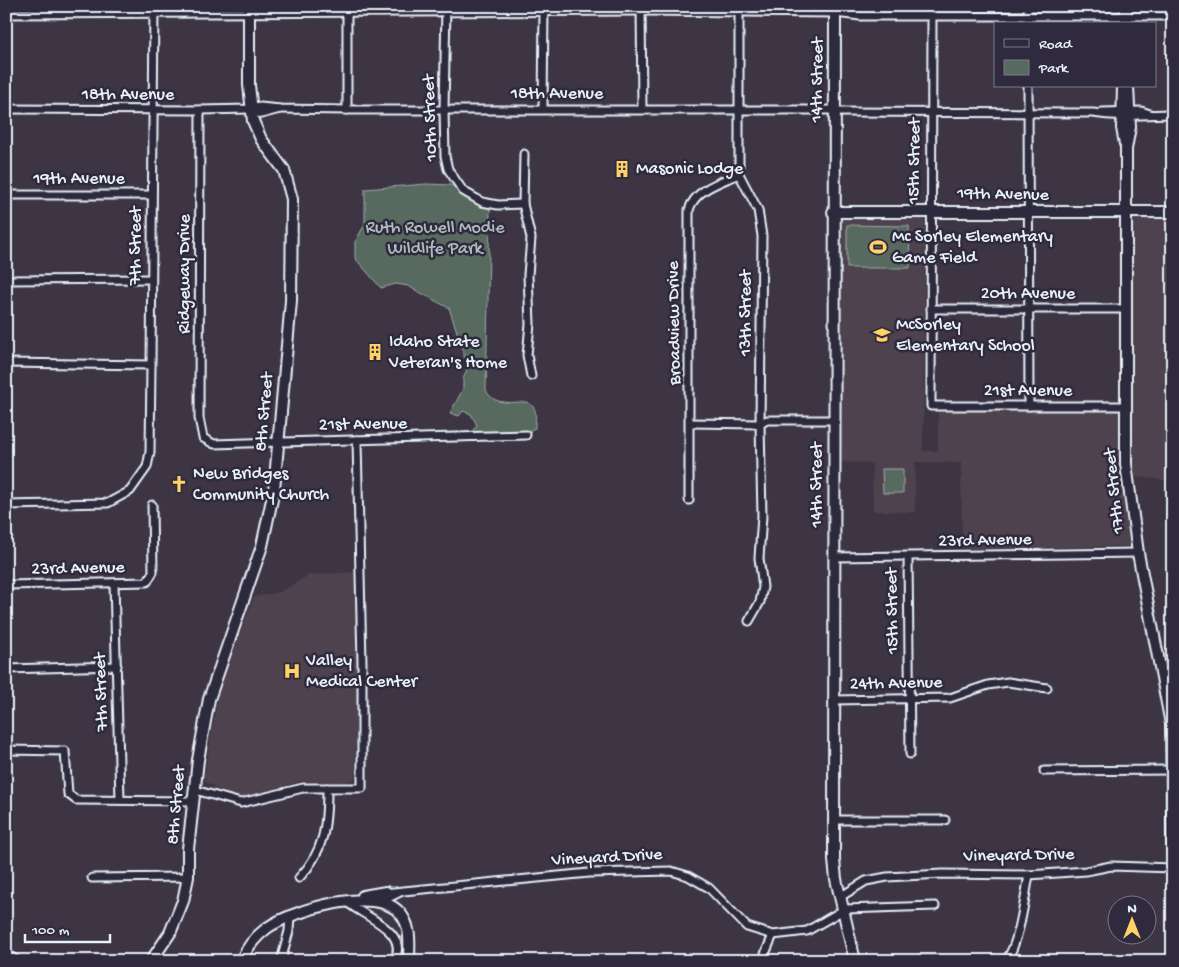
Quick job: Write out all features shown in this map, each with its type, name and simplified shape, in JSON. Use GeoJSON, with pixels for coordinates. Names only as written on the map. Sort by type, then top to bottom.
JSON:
{"type":"FeatureCollection","features":[{"type":"Feature","properties":{"kind":"main road","name":"8th Street"},"geometry":{"type":"LineString","coordinates":[[151,961],[161,948],[177,918],[188,877],[200,741],[211,688],[251,579],[268,524],[274,490],[291,301],[292,200],[286,174],[258,134],[250,109],[248,9]]}},
{"type":"Feature","properties":{"kind":"main road","name":"14th Street"},"geometry":{"type":"LineString","coordinates":[[835,10],[833,212],[834,820],[836,879],[855,961]]}},
{"type":"Feature","properties":{"kind":"main road","name":"17th Street"},"geometry":{"type":"LineString","coordinates":[[1123,88],[1126,114]]}},
{"type":"Feature","properties":{"kind":"main road","name":"17th Street"},"geometry":{"type":"LineString","coordinates":[[1128,88],[1126,114],[1125,309],[1126,464],[1138,553],[1171,724],[1173,855]]}},
{"type":"Feature","properties":{"kind":"main road","name":"19th Avenue"},"geometry":{"type":"LineString","coordinates":[[833,212],[1010,210],[1028,212],[1173,212]]}},
{"type":"Feature","properties":{"kind":"main road"},"geometry":{"type":"LineString","coordinates":[[241,961],[257,936],[270,926],[290,917],[345,901],[386,892]]}},
{"type":"Feature","properties":{"kind":"main road"},"geometry":{"type":"LineString","coordinates":[[345,901],[369,900],[382,903],[400,913],[407,924],[409,961]]}},
{"type":"Feature","properties":{"kind":"main road"},"geometry":{"type":"LineString","coordinates":[[6,956],[14,961]]}},
{"type":"Feature","properties":{"kind":"street","name":"15th Street"},"geometry":{"type":"LineString","coordinates":[[931,406],[932,6]]}},
{"type":"Feature","properties":{"kind":"street"},"geometry":{"type":"LineString","coordinates":[[1028,6],[1028,20]]}},
{"type":"Feature","properties":{"kind":"street"},"geometry":{"type":"LineString","coordinates":[[6,14],[248,9],[739,9],[835,10],[860,16],[932,15],[1028,20],[1126,15],[1173,16]]}},
{"type":"Feature","properties":{"kind":"street"},"geometry":{"type":"LineString","coordinates":[[347,9],[347,110]]}},
{"type":"Feature","properties":{"kind":"street","name":"10th Street"},"geometry":{"type":"LineString","coordinates":[[446,9],[444,110],[447,165],[457,185],[470,196],[487,204],[523,204]]}},
{"type":"Feature","properties":{"kind":"street"},"geometry":{"type":"LineString","coordinates":[[642,9],[642,109]]}},
{"type":"Feature","properties":{"kind":"street","name":"13th Street"},"geometry":{"type":"LineString","coordinates":[[739,9],[739,174],[755,202],[761,224],[760,424],[762,516],[759,558],[763,587],[760,602],[749,621]]}},
{"type":"Feature","properties":{"kind":"street","name":"7th Street"},"geometry":{"type":"LineString","coordinates":[[6,504],[108,503],[121,497],[138,482],[147,467],[149,456],[151,365],[154,10]]}},
{"type":"Feature","properties":{"kind":"street"},"geometry":{"type":"LineString","coordinates":[[543,109],[544,10]]}},
{"type":"Feature","properties":{"kind":"street"},"geometry":{"type":"LineString","coordinates":[[1028,88],[1029,406]]}},
{"type":"Feature","properties":{"kind":"street","name":"18th Avenue"},"geometry":{"type":"LineString","coordinates":[[6,109],[250,109],[261,114],[280,109],[642,109],[1173,114]]}},
{"type":"Feature","properties":{"kind":"street","name":"Ridgeway Drive"},"geometry":{"type":"LineString","coordinates":[[200,110],[199,418],[203,438]]}},
{"type":"Feature","properties":{"kind":"street"},"geometry":{"type":"LineString","coordinates":[[524,154],[523,204],[531,238],[528,275],[530,324],[527,355],[532,376]]}},
{"type":"Feature","properties":{"kind":"street","name":"Broadview Drive"},"geometry":{"type":"LineString","coordinates":[[689,500],[690,210],[693,200],[700,193],[739,174]]}},
{"type":"Feature","properties":{"kind":"street","name":"19th Avenue"},"geometry":{"type":"LineString","coordinates":[[6,195],[151,195]]}},
{"type":"Feature","properties":{"kind":"street"},"geometry":{"type":"LineString","coordinates":[[6,280],[151,279]]}},
{"type":"Feature","properties":{"kind":"street","name":"20th Avenue"},"geometry":{"type":"LineString","coordinates":[[931,309],[1125,309]]}},
{"type":"Feature","properties":{"kind":"street"},"geometry":{"type":"LineString","coordinates":[[6,363],[151,365]]}},
{"type":"Feature","properties":{"kind":"street","name":"21st Avenue"},"geometry":{"type":"LineString","coordinates":[[931,406],[1126,406]]}},
{"type":"Feature","properties":{"kind":"street"},"geometry":{"type":"LineString","coordinates":[[690,423],[760,424],[767,420],[833,420]]}},
{"type":"Feature","properties":{"kind":"street","name":"21st Avenue"},"geometry":{"type":"LineString","coordinates":[[203,438],[214,444],[526,435]]}},
{"type":"Feature","properties":{"kind":"street"},"geometry":{"type":"LineString","coordinates":[[195,790],[241,803],[303,788],[362,788],[362,646],[357,440]]}},
{"type":"Feature","properties":{"kind":"street","name":"23rd Avenue"},"geometry":{"type":"LineString","coordinates":[[6,585],[144,583],[149,580],[153,572],[152,505]]}},
{"type":"Feature","properties":{"kind":"street","name":"23rd Avenue"},"geometry":{"type":"LineString","coordinates":[[833,557],[1138,553]]}},
{"type":"Feature","properties":{"kind":"street","name":"15th Street"},"geometry":{"type":"LineString","coordinates":[[908,556],[910,754]]}},
{"type":"Feature","properties":{"kind":"street","name":"7th Street"},"geometry":{"type":"LineString","coordinates":[[114,583],[120,800]]}},
{"type":"Feature","properties":{"kind":"street"},"geometry":{"type":"LineString","coordinates":[[6,669],[117,666]]}},
{"type":"Feature","properties":{"kind":"street","name":"24th Avenue"},"geometry":{"type":"LineString","coordinates":[[833,700],[950,698],[988,685],[1008,682],[1047,688]]}},
{"type":"Feature","properties":{"kind":"street"},"geometry":{"type":"LineString","coordinates":[[6,750],[65,751],[69,798],[76,800],[194,801]]}},
{"type":"Feature","properties":{"kind":"street"},"geometry":{"type":"LineString","coordinates":[[1044,771],[1172,770]]}},
{"type":"Feature","properties":{"kind":"street"},"geometry":{"type":"LineString","coordinates":[[299,878],[312,865],[322,843],[327,788]]}},
{"type":"Feature","properties":{"kind":"street"},"geometry":{"type":"LineString","coordinates":[[834,820],[945,820]]}},
{"type":"Feature","properties":{"kind":"street","name":"Vineyard Drive"},"geometry":{"type":"LineString","coordinates":[[840,897],[866,881],[886,877],[942,874],[1029,875],[1086,871],[1111,866],[1173,868]]}},
{"type":"Feature","properties":{"kind":"street","name":"Vineyard Drive"},"geometry":{"type":"LineString","coordinates":[[386,892],[589,873],[671,871],[688,876],[709,888],[747,927],[773,935],[807,931],[844,909]]}},
{"type":"Feature","properties":{"kind":"street"},"geometry":{"type":"LineString","coordinates":[[1005,961],[1013,948],[1029,875]]}},
{"type":"Feature","properties":{"kind":"street"},"geometry":{"type":"LineString","coordinates":[[92,878],[188,877]]}},
{"type":"Feature","properties":{"kind":"street"},"geometry":{"type":"LineString","coordinates":[[382,903],[403,890]]}},
{"type":"Feature","properties":{"kind":"street"},"geometry":{"type":"LineString","coordinates":[[382,903],[382,894],[386,892]]}},
{"type":"Feature","properties":{"kind":"street"},"geometry":{"type":"LineString","coordinates":[[345,901],[374,919],[390,932],[397,947],[394,961]]}},
{"type":"Feature","properties":{"kind":"street"},"geometry":{"type":"LineString","coordinates":[[844,909],[936,906]]}},
{"type":"Feature","properties":{"kind":"street"},"geometry":{"type":"LineString","coordinates":[[281,961],[289,931],[290,917]]}},
{"type":"Feature","properties":{"kind":"street"},"geometry":{"type":"LineString","coordinates":[[762,961],[773,935]]}},
{"type":"Feature","properties":{"kind":"street"},"geometry":{"type":"LineString","coordinates":[[901,961],[943,961]]}},
{"type":"Feature","properties":{"kind":"shaded area"},"geometry":{"type":"Polygon","coordinates":[[[1129,215],[1173,215],[1173,481],[1134,477],[1129,215]]]}},
{"type":"Feature","properties":{"kind":"shaded area"},"geometry":{"type":"Polygon","coordinates":[[[839,219],[925,219],[923,451],[938,451],[938,406],[1126,406],[1138,546],[962,549],[961,463],[915,462],[915,512],[873,511],[872,463],[839,462],[839,219]]]}},
{"type":"Feature","properties":{"kind":"shaded area","name":"Valley Medical Center"},"geometry":{"type":"Polygon","coordinates":[[[354,572],[358,652],[355,776],[353,780],[339,782],[302,781],[249,796],[236,796],[219,790],[206,782],[204,777],[219,690],[254,597],[280,592],[309,575],[354,572]]]}},
{"type":"Feature","properties":{"kind":"green space","name":"Ruth Rowell Modie Wildlife Park"},"geometry":{"type":"Polygon","coordinates":[[[426,184],[451,185],[490,207],[486,390],[493,399],[498,401],[527,402],[531,404],[536,413],[535,428],[526,432],[471,433],[477,425],[471,414],[463,411],[459,416],[450,413],[463,389],[463,379],[470,362],[464,357],[449,308],[408,286],[396,284],[381,288],[355,258],[355,242],[365,224],[365,189],[426,184]]]}},
{"type":"Feature","properties":{"kind":"green space","name":"Mc Sorley Elementary Game Field"},"geometry":{"type":"Polygon","coordinates":[[[847,225],[909,226],[910,268],[847,268],[847,225]]]}},
{"type":"Feature","properties":{"kind":"green space"},"geometry":{"type":"Polygon","coordinates":[[[882,469],[903,469],[903,493],[883,493],[882,469]]]}},
{"type":"Feature","properties":{"kind":"place","name":"Masonic Lodge"},"geometry":{"type":"Point","coordinates":[622,169]}},
{"type":"Feature","properties":{"kind":"place","name":"Mc Sorley Elementary Game Field"},"geometry":{"type":"Point","coordinates":[878,247]}},
{"type":"Feature","properties":{"kind":"place","name":"McSorley Elementary School"},"geometry":{"type":"Point","coordinates":[882,335]}},
{"type":"Feature","properties":{"kind":"place","name":"Idaho State Veteran's Home"},"geometry":{"type":"Point","coordinates":[375,352]}},
{"type":"Feature","properties":{"kind":"place","name":"New Bridges Community Church"},"geometry":{"type":"Point","coordinates":[179,484]}},
{"type":"Feature","properties":{"kind":"place","name":"Valley Medical Center"},"geometry":{"type":"Point","coordinates":[292,671]}}]}
